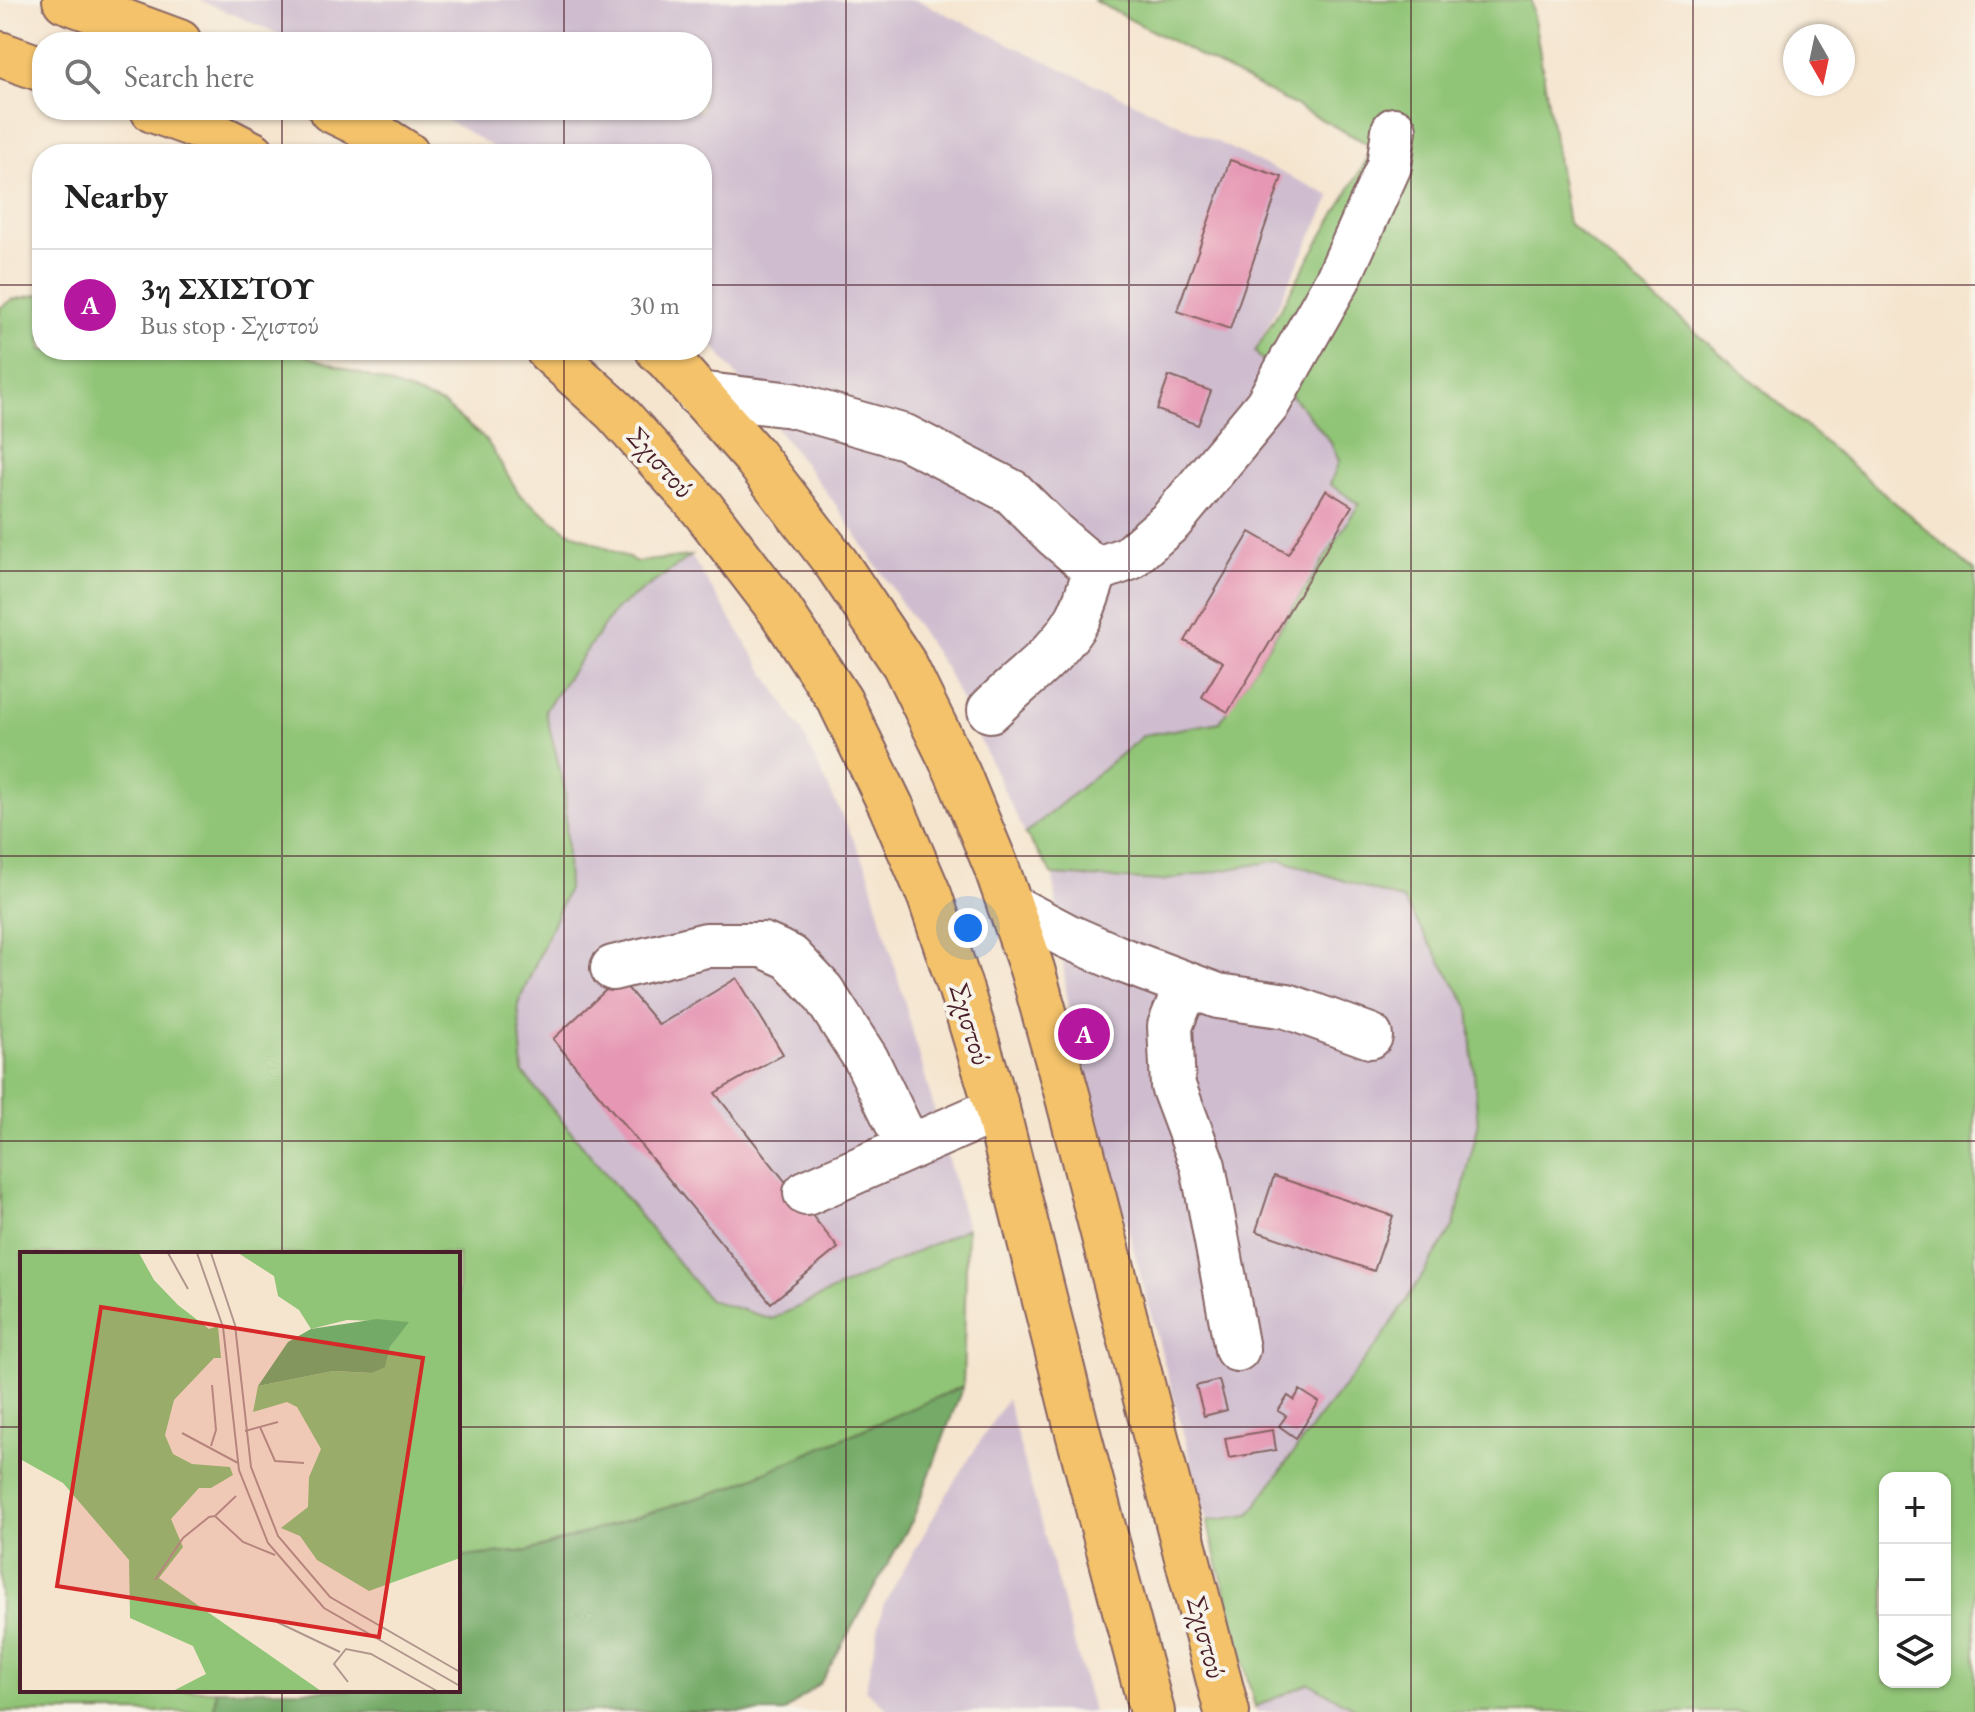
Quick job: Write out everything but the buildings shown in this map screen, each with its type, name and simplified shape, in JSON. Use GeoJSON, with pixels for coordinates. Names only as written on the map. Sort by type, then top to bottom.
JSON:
{"type":"FeatureCollection","features":[{"type":"Feature","properties":{"kind":"main road"},"geometry":{"type":"LineString","coordinates":[[65,0],[152,32]]}},
{"type":"Feature","properties":{"kind":"main road"},"geometry":{"type":"LineString","coordinates":[[0,54],[32,65]]}},
{"type":"Feature","properties":{"kind":"main road"},"geometry":{"type":"LineString","coordinates":[[180,120],[233,144]]}},
{"type":"Feature","properties":{"kind":"main road"},"geometry":{"type":"LineString","coordinates":[[352,120],[391,144]]}},
{"type":"Feature","properties":{"kind":"main road","name":"Σχιστού"},"geometry":{"type":"LineString","coordinates":[[559,360],[615,411],[702,508],[780,610],[840,701],[891,806],[930,897],[997,1109],[1152,1712]]}},
{"type":"Feature","properties":{"kind":"main road","name":"Σχιστού"},"geometry":{"type":"LineString","coordinates":[[667,360],[754,456],[836,563],[904,664],[958,774],[996,866],[1032,969],[1227,1712]]}},
{"type":"Feature","properties":{"kind":"lane"},"geometry":{"type":"LineString","coordinates":[[990,710],[1047,659],[1078,617],[1096,570],[1129,558],[1171,521],[1267,405],[1338,279],[1389,166],[1394,130]]}},
{"type":"Feature","properties":{"kind":"lane"},"geometry":{"type":"LineString","coordinates":[[698,394],[792,405],[905,437],[1012,492],[1096,570]]}},
{"type":"Feature","properties":{"kind":"lane"},"geometry":{"type":"LineString","coordinates":[[1010,906],[1067,936],[1187,985],[1218,996],[1287,1006],[1370,1036]]}},
{"type":"Feature","properties":{"kind":"lane"},"geometry":{"type":"LineString","coordinates":[[613,968],[706,945],[763,945],[790,957],[822,991],[866,1059],[909,1147]]}},
{"type":"Feature","properties":{"kind":"lane"},"geometry":{"type":"LineString","coordinates":[[1187,985],[1170,1026],[1173,1086],[1203,1166],[1237,1349]]}},
{"type":"Feature","properties":{"kind":"lane"},"geometry":{"type":"LineString","coordinates":[[806,1193],[997,1109]]}},
{"type":"Feature","properties":{"kind":"shaded area"},"geometry":{"type":"Polygon","coordinates":[[[200,0],[917,0],[1331,196],[1255,352],[1330,441],[1359,503],[1220,723],[1144,735],[1025,834],[946,669],[836,505],[712,344],[712,144],[488,144],[447,120],[712,120],[712,32],[274,32],[200,0]]]}},
{"type":"Feature","properties":{"kind":"shaded area"},"geometry":{"type":"Polygon","coordinates":[[[691,556],[801,730],[868,870],[967,1228],[772,1319],[709,1300],[523,1073],[518,1004],[568,889],[565,790],[544,710],[615,610],[691,556]]]}},
{"type":"Feature","properties":{"kind":"shaded area"},"geometry":{"type":"Polygon","coordinates":[[[1281,860],[1403,900],[1469,1007],[1478,1126],[1454,1226],[1381,1340],[1317,1420],[1248,1515],[1207,1521],[1068,1006],[1053,875],[1161,881],[1281,860]]]}},
{"type":"Feature","properties":{"kind":"shaded area"},"geometry":{"type":"Polygon","coordinates":[[[1007,1399],[1093,1712],[891,1712],[865,1690],[883,1606],[946,1495],[1007,1399]]]}},
{"type":"Feature","properties":{"kind":"shaded area"},"geometry":{"type":"Polygon","coordinates":[[[1309,1683],[1361,1712],[1257,1712],[1255,1707],[1309,1683]]]}},
{"type":"Feature","properties":{"kind":"green space"},"geometry":{"type":"Polygon","coordinates":[[[1093,0],[1531,0],[1568,223],[1975,571],[1975,1712],[1361,1712],[1309,1683],[1255,1707],[1207,1521],[1249,1515],[1317,1420],[1381,1340],[1454,1226],[1478,1126],[1469,1007],[1403,900],[1281,860],[1161,881],[1053,875],[1025,834],[1144,735],[1220,722],[1359,504],[1330,484],[1339,461],[1330,441],[1255,352],[1374,147],[1093,0]]]}},
{"type":"Feature","properties":{"kind":"green space"},"geometry":{"type":"Polygon","coordinates":[[[32,296],[32,360],[320,360],[382,381],[443,404],[487,441],[520,495],[566,530],[637,562],[691,556],[615,610],[545,710],[565,790],[568,889],[518,1004],[523,1073],[709,1300],[772,1319],[967,1228],[963,1386],[729,1488],[529,1551],[460,1557],[460,1252],[20,1252],[20,1692],[216,1692],[214,1712],[0,1712],[0,308],[11,300],[32,296]]]}},
{"type":"Feature","properties":{"kind":"green space"},"geometry":{"type":"Polygon","coordinates":[[[963,1386],[912,1521],[821,1682],[784,1712],[214,1712],[216,1692],[460,1692],[460,1557],[529,1551],[729,1488],[963,1386]]]}},
{"type":"Feature","properties":{"kind":"place","name":"3η ΣΧΙΣΤΟΥ"},"geometry":{"type":"Point","coordinates":[1084,1034]}}]}
